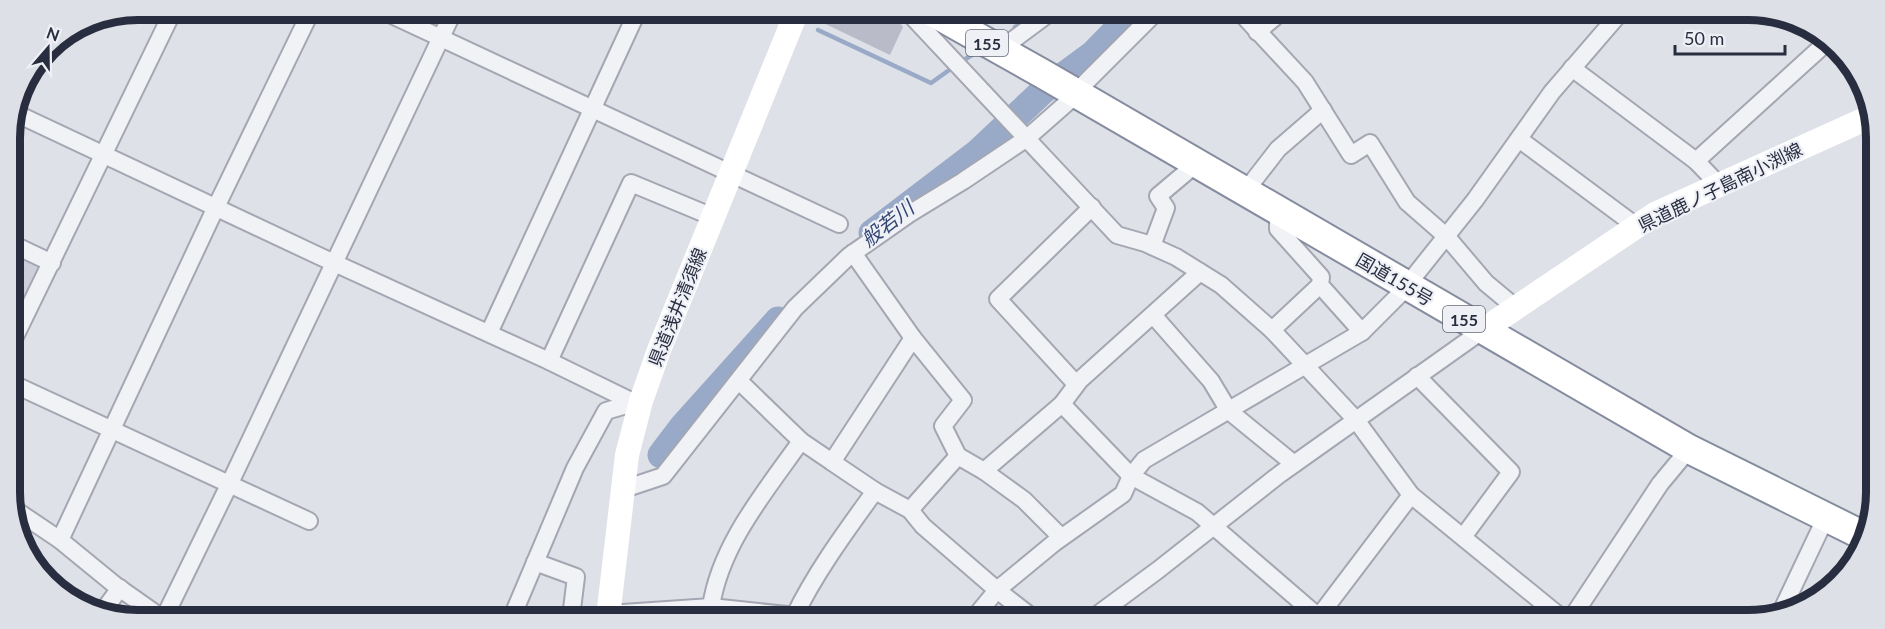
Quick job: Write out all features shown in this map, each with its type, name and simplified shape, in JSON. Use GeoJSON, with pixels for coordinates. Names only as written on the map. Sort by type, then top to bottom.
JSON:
{"type":"FeatureCollection","features":[{"type":"Feature","properties":{"kind":"highway","name":"国道155号"},"geometry":{"type":"LineString","coordinates":[[949,20],[1048,69],[1196,164],[1278,212],[1412,280],[1499,319],[1697,436],[1862,519]]}},
{"type":"Feature","properties":{"kind":"highway","name":"国道155号"},"geometry":{"type":"LineString","coordinates":[[979,20],[1013,40],[1048,69]]}},
{"type":"Feature","properties":{"kind":"highway","name":"国道155号"},"geometry":{"type":"LineString","coordinates":[[1078,87],[1254,180],[1412,280]]}},
{"type":"Feature","properties":{"kind":"highway","name":"国道155号"},"geometry":{"type":"LineString","coordinates":[[1499,319],[1689,449],[1858,533]]}},
{"type":"Feature","properties":{"kind":"main road","name":"県道浅井清須線"},"geometry":{"type":"LineString","coordinates":[[609,610],[627,455],[638,402],[793,20]]}},
{"type":"Feature","properties":{"kind":"main road","name":"県道鹿ノ子島南小渕線"},"geometry":{"type":"LineString","coordinates":[[1499,319],[1655,214],[1864,120]]}},
{"type":"Feature","properties":{"kind":"street"},"geometry":{"type":"LineString","coordinates":[[20,327],[169,20]]}},
{"type":"Feature","properties":{"kind":"street"},"geometry":{"type":"LineString","coordinates":[[60,540],[307,20]]}},
{"type":"Feature","properties":{"kind":"street"},"geometry":{"type":"LineString","coordinates":[[402,20],[839,224]]}},
{"type":"Feature","properties":{"kind":"street"},"geometry":{"type":"LineString","coordinates":[[168,610],[230,485],[449,20]]}},
{"type":"Feature","properties":{"kind":"street"},"geometry":{"type":"LineString","coordinates":[[489,333],[633,20]]}},
{"type":"Feature","properties":{"kind":"street"},"geometry":{"type":"LineString","coordinates":[[916,20],[1117,235],[1152,246],[1176,257],[1221,285],[1272,330],[1356,420],[1411,495],[1550,609]]}},
{"type":"Feature","properties":{"kind":"street"},"geometry":{"type":"LineString","coordinates":[[1013,40],[1041,20]]}},
{"type":"Feature","properties":{"kind":"street"},"geometry":{"type":"LineString","coordinates":[[624,489],[663,476],[795,308],[853,253],[901,219],[963,181],[1025,136],[1148,20]]}},
{"type":"Feature","properties":{"kind":"street"},"geometry":{"type":"LineString","coordinates":[[1105,609],[1294,464],[1499,319],[1486,283],[1477,270],[1447,237],[1407,202],[1370,143],[1351,155],[1305,82],[1247,20]]}},
{"type":"Feature","properties":{"kind":"street"},"geometry":{"type":"LineString","coordinates":[[1257,32],[1271,20]]}},
{"type":"Feature","properties":{"kind":"street"},"geometry":{"type":"LineString","coordinates":[[981,609],[997,590],[1061,537],[1123,494],[1131,476],[1144,460],[1362,332],[1412,280],[1447,237],[1572,68],[1614,20]]}},
{"type":"Feature","properties":{"kind":"street"},"geometry":{"type":"LineString","coordinates":[[1696,161],[1822,47]]}},
{"type":"Feature","properties":{"kind":"street"},"geometry":{"type":"LineString","coordinates":[[1572,68],[1696,161],[1719,184]]}},
{"type":"Feature","properties":{"kind":"street"},"geometry":{"type":"LineString","coordinates":[[1254,180],[1278,149],[1323,110]]}},
{"type":"Feature","properties":{"kind":"street"},"geometry":{"type":"LineString","coordinates":[[22,116],[638,402]]}},
{"type":"Feature","properties":{"kind":"street"},"geometry":{"type":"LineString","coordinates":[[1519,140],[1636,226]]}},
{"type":"Feature","properties":{"kind":"street"},"geometry":{"type":"LineString","coordinates":[[1152,246],[1166,208],[1158,196],[1196,164]]}},
{"type":"Feature","properties":{"kind":"street"},"geometry":{"type":"LineString","coordinates":[[549,360],[631,183],[713,217]]}},
{"type":"Feature","properties":{"kind":"street"},"geometry":{"type":"LineString","coordinates":[[1076,384],[998,298],[1092,207]]}},
{"type":"Feature","properties":{"kind":"street"},"geometry":{"type":"LineString","coordinates":[[1272,330],[1320,285],[1321,277],[1278,229],[1278,212]]}},
{"type":"Feature","properties":{"kind":"street"},"geometry":{"type":"LineString","coordinates":[[20,248],[52,263]]}},
{"type":"Feature","properties":{"kind":"street"},"geometry":{"type":"LineString","coordinates":[[853,253],[913,338],[963,400],[943,426],[958,456],[984,471],[1024,500],[1061,537]]}},
{"type":"Feature","properties":{"kind":"street"},"geometry":{"type":"LineString","coordinates":[[984,471],[1062,404],[1076,384],[1200,272]]}},
{"type":"Feature","properties":{"kind":"street"},"geometry":{"type":"LineString","coordinates":[[1320,285],[1362,332]]}},
{"type":"Feature","properties":{"kind":"street"},"geometry":{"type":"LineString","coordinates":[[1153,315],[1211,381],[1229,411],[1294,464]]}},
{"type":"Feature","properties":{"kind":"street"},"geometry":{"type":"LineString","coordinates":[[832,462],[913,338]]}},
{"type":"Feature","properties":{"kind":"street"},"geometry":{"type":"LineString","coordinates":[[1417,376],[1511,472],[1463,537]]}},
{"type":"Feature","properties":{"kind":"street"},"geometry":{"type":"LineString","coordinates":[[739,381],[801,441],[875,491],[910,510],[923,525],[1022,609]]}},
{"type":"Feature","properties":{"kind":"street"},"geometry":{"type":"LineString","coordinates":[[20,387],[309,521]]}},
{"type":"Feature","properties":{"kind":"street"},"geometry":{"type":"LineString","coordinates":[[515,610],[575,468],[606,411],[638,402]]}},
{"type":"Feature","properties":{"kind":"street"},"geometry":{"type":"LineString","coordinates":[[1062,404],[1131,476],[1197,512],[1309,609]]}},
{"type":"Feature","properties":{"kind":"street"},"geometry":{"type":"LineString","coordinates":[[711,608],[714,587],[726,554],[753,509],[801,441]]}},
{"type":"Feature","properties":{"kind":"street"},"geometry":{"type":"LineString","coordinates":[[1577,609],[1660,484],[1689,449]]}},
{"type":"Feature","properties":{"kind":"street"},"geometry":{"type":"LineString","coordinates":[[910,510],[958,456]]}},
{"type":"Feature","properties":{"kind":"street"},"geometry":{"type":"LineString","coordinates":[[800,610],[802,600],[875,491]]}},
{"type":"Feature","properties":{"kind":"street"},"geometry":{"type":"LineString","coordinates":[[1326,609],[1411,495]]}},
{"type":"Feature","properties":{"kind":"street"},"geometry":{"type":"LineString","coordinates":[[22,514],[60,540],[151,610]]}},
{"type":"Feature","properties":{"kind":"street"},"geometry":{"type":"LineString","coordinates":[[1785,603],[1826,517]]}},
{"type":"Feature","properties":{"kind":"street"},"geometry":{"type":"LineString","coordinates":[[535,562],[576,577],[572,610]]}},
{"type":"Feature","properties":{"kind":"street"},"geometry":{"type":"LineString","coordinates":[[108,605],[120,588]]}},
{"type":"Feature","properties":{"kind":"street"},"geometry":{"type":"LineString","coordinates":[[687,610],[727,610]]}},
{"type":"Feature","properties":{"kind":"shaded area"},"geometry":{"type":"Polygon","coordinates":[[[20,253],[46,265],[20,318],[20,253]]]}},
{"type":"Feature","properties":{"kind":"building"},"geometry":{"type":"Polygon","coordinates":[[[817,20],[898,20],[903,27],[890,55],[817,20]]]}},
{"type":"Feature","properties":{"kind":"waterway"},"geometry":{"type":"LineString","coordinates":[[1015,27],[1026,20]]}},
{"type":"Feature","properties":{"kind":"waterway","name":"般若川"},"geometry":{"type":"LineString","coordinates":[[872,233],[977,153],[1044,90],[1093,54],[1126,20]]}},
{"type":"Feature","properties":{"kind":"waterway"},"geometry":{"type":"LineString","coordinates":[[818,30],[931,83],[952,68]]}},
{"type":"Feature","properties":{"kind":"waterway"},"geometry":{"type":"LineString","coordinates":[[961,62],[978,51]]}},
{"type":"Feature","properties":{"kind":"waterway","name":"般若川"},"geometry":{"type":"LineString","coordinates":[[661,455],[683,426],[778,320]]}}]}
